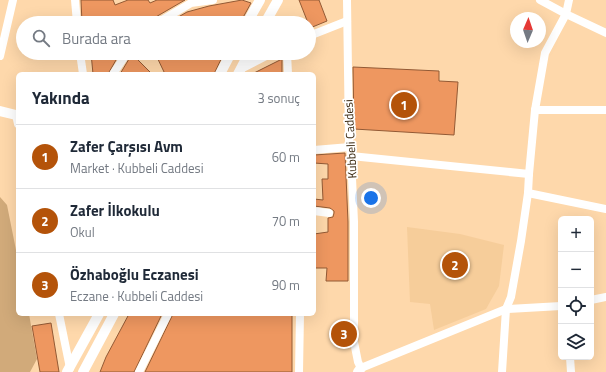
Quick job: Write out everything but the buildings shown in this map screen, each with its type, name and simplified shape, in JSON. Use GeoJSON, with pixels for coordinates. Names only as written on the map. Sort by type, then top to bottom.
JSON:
{"type":"FeatureCollection","features":[{"type":"Feature","properties":{"kind":"street"},"geometry":{"type":"LineString","coordinates":[[0,56],[13,0]]}},
{"type":"Feature","properties":{"kind":"street"},"geometry":{"type":"LineString","coordinates":[[75,0],[76,16]]}},
{"type":"Feature","properties":{"kind":"street"},"geometry":{"type":"LineString","coordinates":[[169,16],[192,2],[213,0]]}},
{"type":"Feature","properties":{"kind":"street"},"geometry":{"type":"LineString","coordinates":[[251,16],[260,0]]}},
{"type":"Feature","properties":{"kind":"street"},"geometry":{"type":"LineString","coordinates":[[269,16],[278,0]]}},
{"type":"Feature","properties":{"kind":"street","name":"Kubbeli Caddesi"},"geometry":{"type":"LineString","coordinates":[[347,0],[348,141],[351,156],[354,222],[354,342],[358,362],[363,371]]}},
{"type":"Feature","properties":{"kind":"street"},"geometry":{"type":"LineString","coordinates":[[540,0],[606,33]]}},
{"type":"Feature","properties":{"kind":"street"},"geometry":{"type":"LineString","coordinates":[[502,372],[506,309],[511,297],[528,193],[535,110],[545,53],[566,14],[569,0]]}},
{"type":"Feature","properties":{"kind":"street"},"geometry":{"type":"LineString","coordinates":[[316,33],[346,21]]}},
{"type":"Feature","properties":{"kind":"street"},"geometry":{"type":"LineString","coordinates":[[81,60],[83,72]]}},
{"type":"Feature","properties":{"kind":"street"},"geometry":{"type":"LineString","coordinates":[[114,72],[122,60]]}},
{"type":"Feature","properties":{"kind":"street"},"geometry":{"type":"LineString","coordinates":[[221,72],[227,60]]}},
{"type":"Feature","properties":{"kind":"street"},"geometry":{"type":"LineString","coordinates":[[239,71],[245,60]]}},
{"type":"Feature","properties":{"kind":"street"},"geometry":{"type":"LineString","coordinates":[[239,71],[259,60]]}},
{"type":"Feature","properties":{"kind":"street"},"geometry":{"type":"LineString","coordinates":[[287,60],[288,72]]}},
{"type":"Feature","properties":{"kind":"street"},"geometry":{"type":"LineString","coordinates":[[535,110],[606,110]]}},
{"type":"Feature","properties":{"kind":"street"},"geometry":{"type":"LineString","coordinates":[[0,111],[16,118]]}},
{"type":"Feature","properties":{"kind":"street"},"geometry":{"type":"LineString","coordinates":[[316,150],[350,147]]}},
{"type":"Feature","properties":{"kind":"street"},"geometry":{"type":"LineString","coordinates":[[351,156],[529,174]]}},
{"type":"Feature","properties":{"kind":"street"},"geometry":{"type":"LineString","coordinates":[[528,193],[606,209]]}},
{"type":"Feature","properties":{"kind":"street"},"geometry":{"type":"LineString","coordinates":[[316,212],[329,213]]}},
{"type":"Feature","properties":{"kind":"street"},"geometry":{"type":"LineString","coordinates":[[594,299],[606,297]]}},
{"type":"Feature","properties":{"kind":"street"},"geometry":{"type":"LineString","coordinates":[[363,371],[506,309],[558,306]]}},
{"type":"Feature","properties":{"kind":"street"},"geometry":{"type":"LineString","coordinates":[[59,316],[69,370]]}},
{"type":"Feature","properties":{"kind":"street"},"geometry":{"type":"LineString","coordinates":[[69,370],[98,316]]}},
{"type":"Feature","properties":{"kind":"street"},"geometry":{"type":"LineString","coordinates":[[83,372],[113,316]]}},
{"type":"Feature","properties":{"kind":"street"},"geometry":{"type":"LineString","coordinates":[[139,372],[167,316]]}},
{"type":"Feature","properties":{"kind":"street"},"geometry":{"type":"LineString","coordinates":[[299,372],[300,316]]}},
{"type":"Feature","properties":{"kind":"street"},"geometry":{"type":"LineString","coordinates":[[570,360],[571,372]]}},
{"type":"Feature","properties":{"kind":"shaded area"},"geometry":{"type":"Polygon","coordinates":[[[0,197],[7,205],[16,250],[16,316],[29,316],[37,359],[30,372],[0,372],[0,197]]]}},
{"type":"Feature","properties":{"kind":"shaded area"},"geometry":{"type":"Polygon","coordinates":[[[407,227],[460,234],[504,245],[499,286],[486,309],[434,330],[430,304],[410,302],[407,227]]]}},
{"type":"Feature","properties":{"kind":"place","name":"Zafer Çarşısı Avm"},"geometry":{"type":"Point","coordinates":[404,105]}},
{"type":"Feature","properties":{"kind":"place","name":"Zafer İlkokulu"},"geometry":{"type":"Point","coordinates":[455,265]}},
{"type":"Feature","properties":{"kind":"place","name":"Özhaboğlu Eczanesi"},"geometry":{"type":"Point","coordinates":[344,334]}}]}
